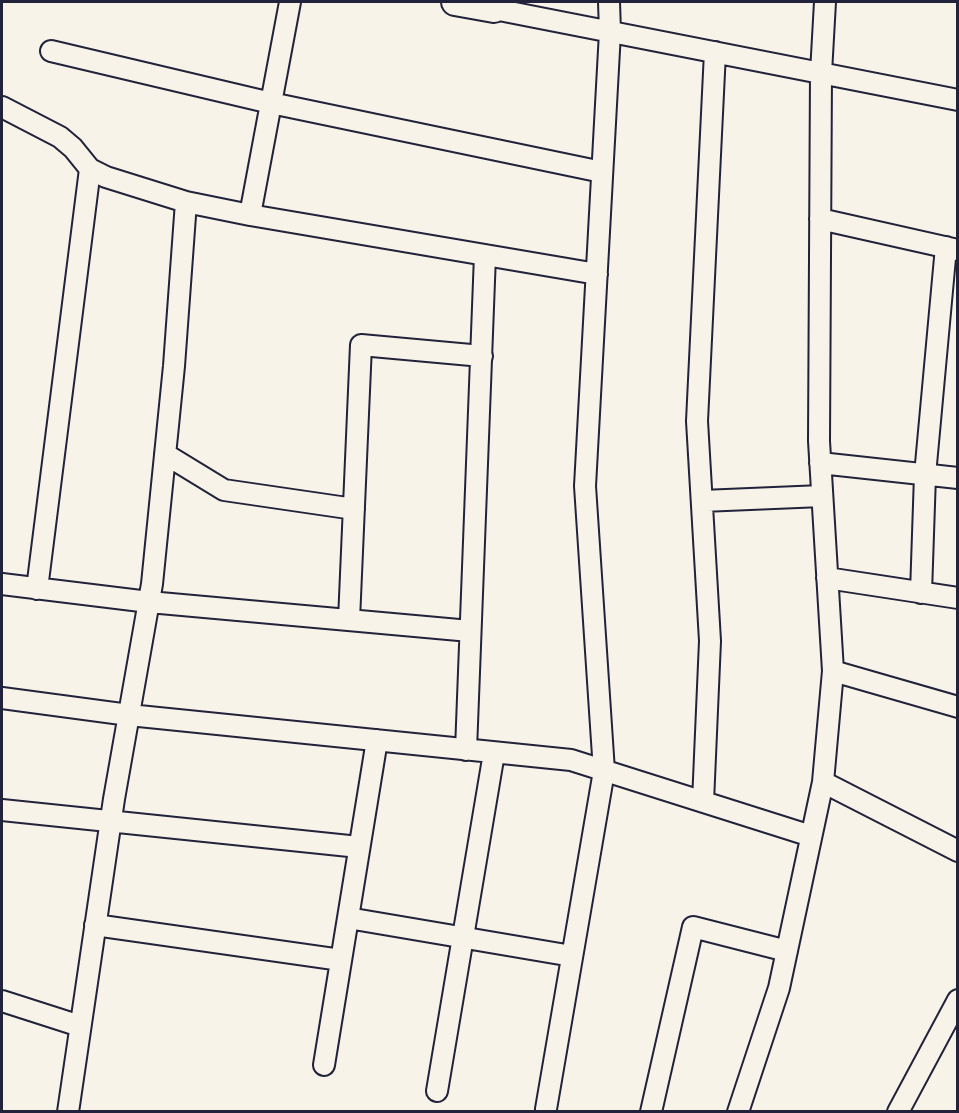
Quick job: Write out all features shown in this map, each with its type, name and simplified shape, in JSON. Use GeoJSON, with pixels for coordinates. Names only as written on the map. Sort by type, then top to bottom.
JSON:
{"type":"FeatureCollection","features":[{"type":"Feature","properties":{"kind":"street"},"geometry":{"type":"LineString","coordinates":[[250,215],[290,2]]}},
{"type":"Feature","properties":{"kind":"street"},"geometry":{"type":"LineString","coordinates":[[462,2],[957,100]]}},
{"type":"Feature","properties":{"kind":"street"},"geometry":{"type":"LineString","coordinates":[[546,1109],[604,771],[585,486],[610,32],[609,2]]}},
{"type":"Feature","properties":{"kind":"street"},"geometry":{"type":"LineString","coordinates":[[738,1112],[779,988],[812,836],[823,782],[833,671],[820,463],[820,73],[825,2]]}},
{"type":"Feature","properties":{"kind":"street"},"geometry":{"type":"LineString","coordinates":[[51,51],[271,103],[602,172]]}},
{"type":"Feature","properties":{"kind":"street"},"geometry":{"type":"LineString","coordinates":[[703,802],[710,640],[697,421],[715,52]]}},
{"type":"Feature","properties":{"kind":"street"},"geometry":{"type":"LineString","coordinates":[[2,107],[60,138],[73,148],[90,169],[106,177],[186,202],[597,274]]}},
{"type":"Feature","properties":{"kind":"street"},"geometry":{"type":"LineString","coordinates":[[37,589],[90,169]]}},
{"type":"Feature","properties":{"kind":"street"},"geometry":{"type":"LineString","coordinates":[[68,1112],[111,821],[149,602],[174,366],[186,202]]}},
{"type":"Feature","properties":{"kind":"street"},"geometry":{"type":"LineString","coordinates":[[820,219],[952,248],[925,475],[921,593]]}},
{"type":"Feature","properties":{"kind":"street"},"geometry":{"type":"LineString","coordinates":[[466,750],[485,255]]}},
{"type":"Feature","properties":{"kind":"street"},"geometry":{"type":"LineString","coordinates":[[349,620],[361,345],[482,356]]}},
{"type":"Feature","properties":{"kind":"street"},"geometry":{"type":"LineString","coordinates":[[165,454],[224,490],[354,509]]}},
{"type":"Feature","properties":{"kind":"street"},"geometry":{"type":"LineString","coordinates":[[820,463],[957,478]]}},
{"type":"Feature","properties":{"kind":"street"},"geometry":{"type":"LineString","coordinates":[[702,501],[822,496]]}},
{"type":"Feature","properties":{"kind":"street"},"geometry":{"type":"LineString","coordinates":[[827,578],[957,598]]}},
{"type":"Feature","properties":{"kind":"street"},"geometry":{"type":"LineString","coordinates":[[2,584],[149,602],[470,631]]}},
{"type":"Feature","properties":{"kind":"street"},"geometry":{"type":"LineString","coordinates":[[833,671],[957,707]]}},
{"type":"Feature","properties":{"kind":"street"},"geometry":{"type":"LineString","coordinates":[[2,698],[129,715],[571,760],[812,836]]}},
{"type":"Feature","properties":{"kind":"street"},"geometry":{"type":"LineString","coordinates":[[324,1065],[377,740]]}},
{"type":"Feature","properties":{"kind":"street"},"geometry":{"type":"LineString","coordinates":[[437,1091],[494,753]]}},
{"type":"Feature","properties":{"kind":"street"},"geometry":{"type":"LineString","coordinates":[[823,782],[957,851]]}},
{"type":"Feature","properties":{"kind":"street"},"geometry":{"type":"LineString","coordinates":[[2,810],[359,847]]}},
{"type":"Feature","properties":{"kind":"street"},"geometry":{"type":"LineString","coordinates":[[348,918],[572,956]]}},
{"type":"Feature","properties":{"kind":"street"},"geometry":{"type":"LineString","coordinates":[[95,925],[341,960]]}},
{"type":"Feature","properties":{"kind":"street"},"geometry":{"type":"LineString","coordinates":[[651,1112],[693,927],[787,951]]}},
{"type":"Feature","properties":{"kind":"street"},"geometry":{"type":"LineString","coordinates":[[2,1000],[80,1026]]}},
{"type":"Feature","properties":{"kind":"street"},"geometry":{"type":"LineString","coordinates":[[898,1112],[957,1000]]}}]}
